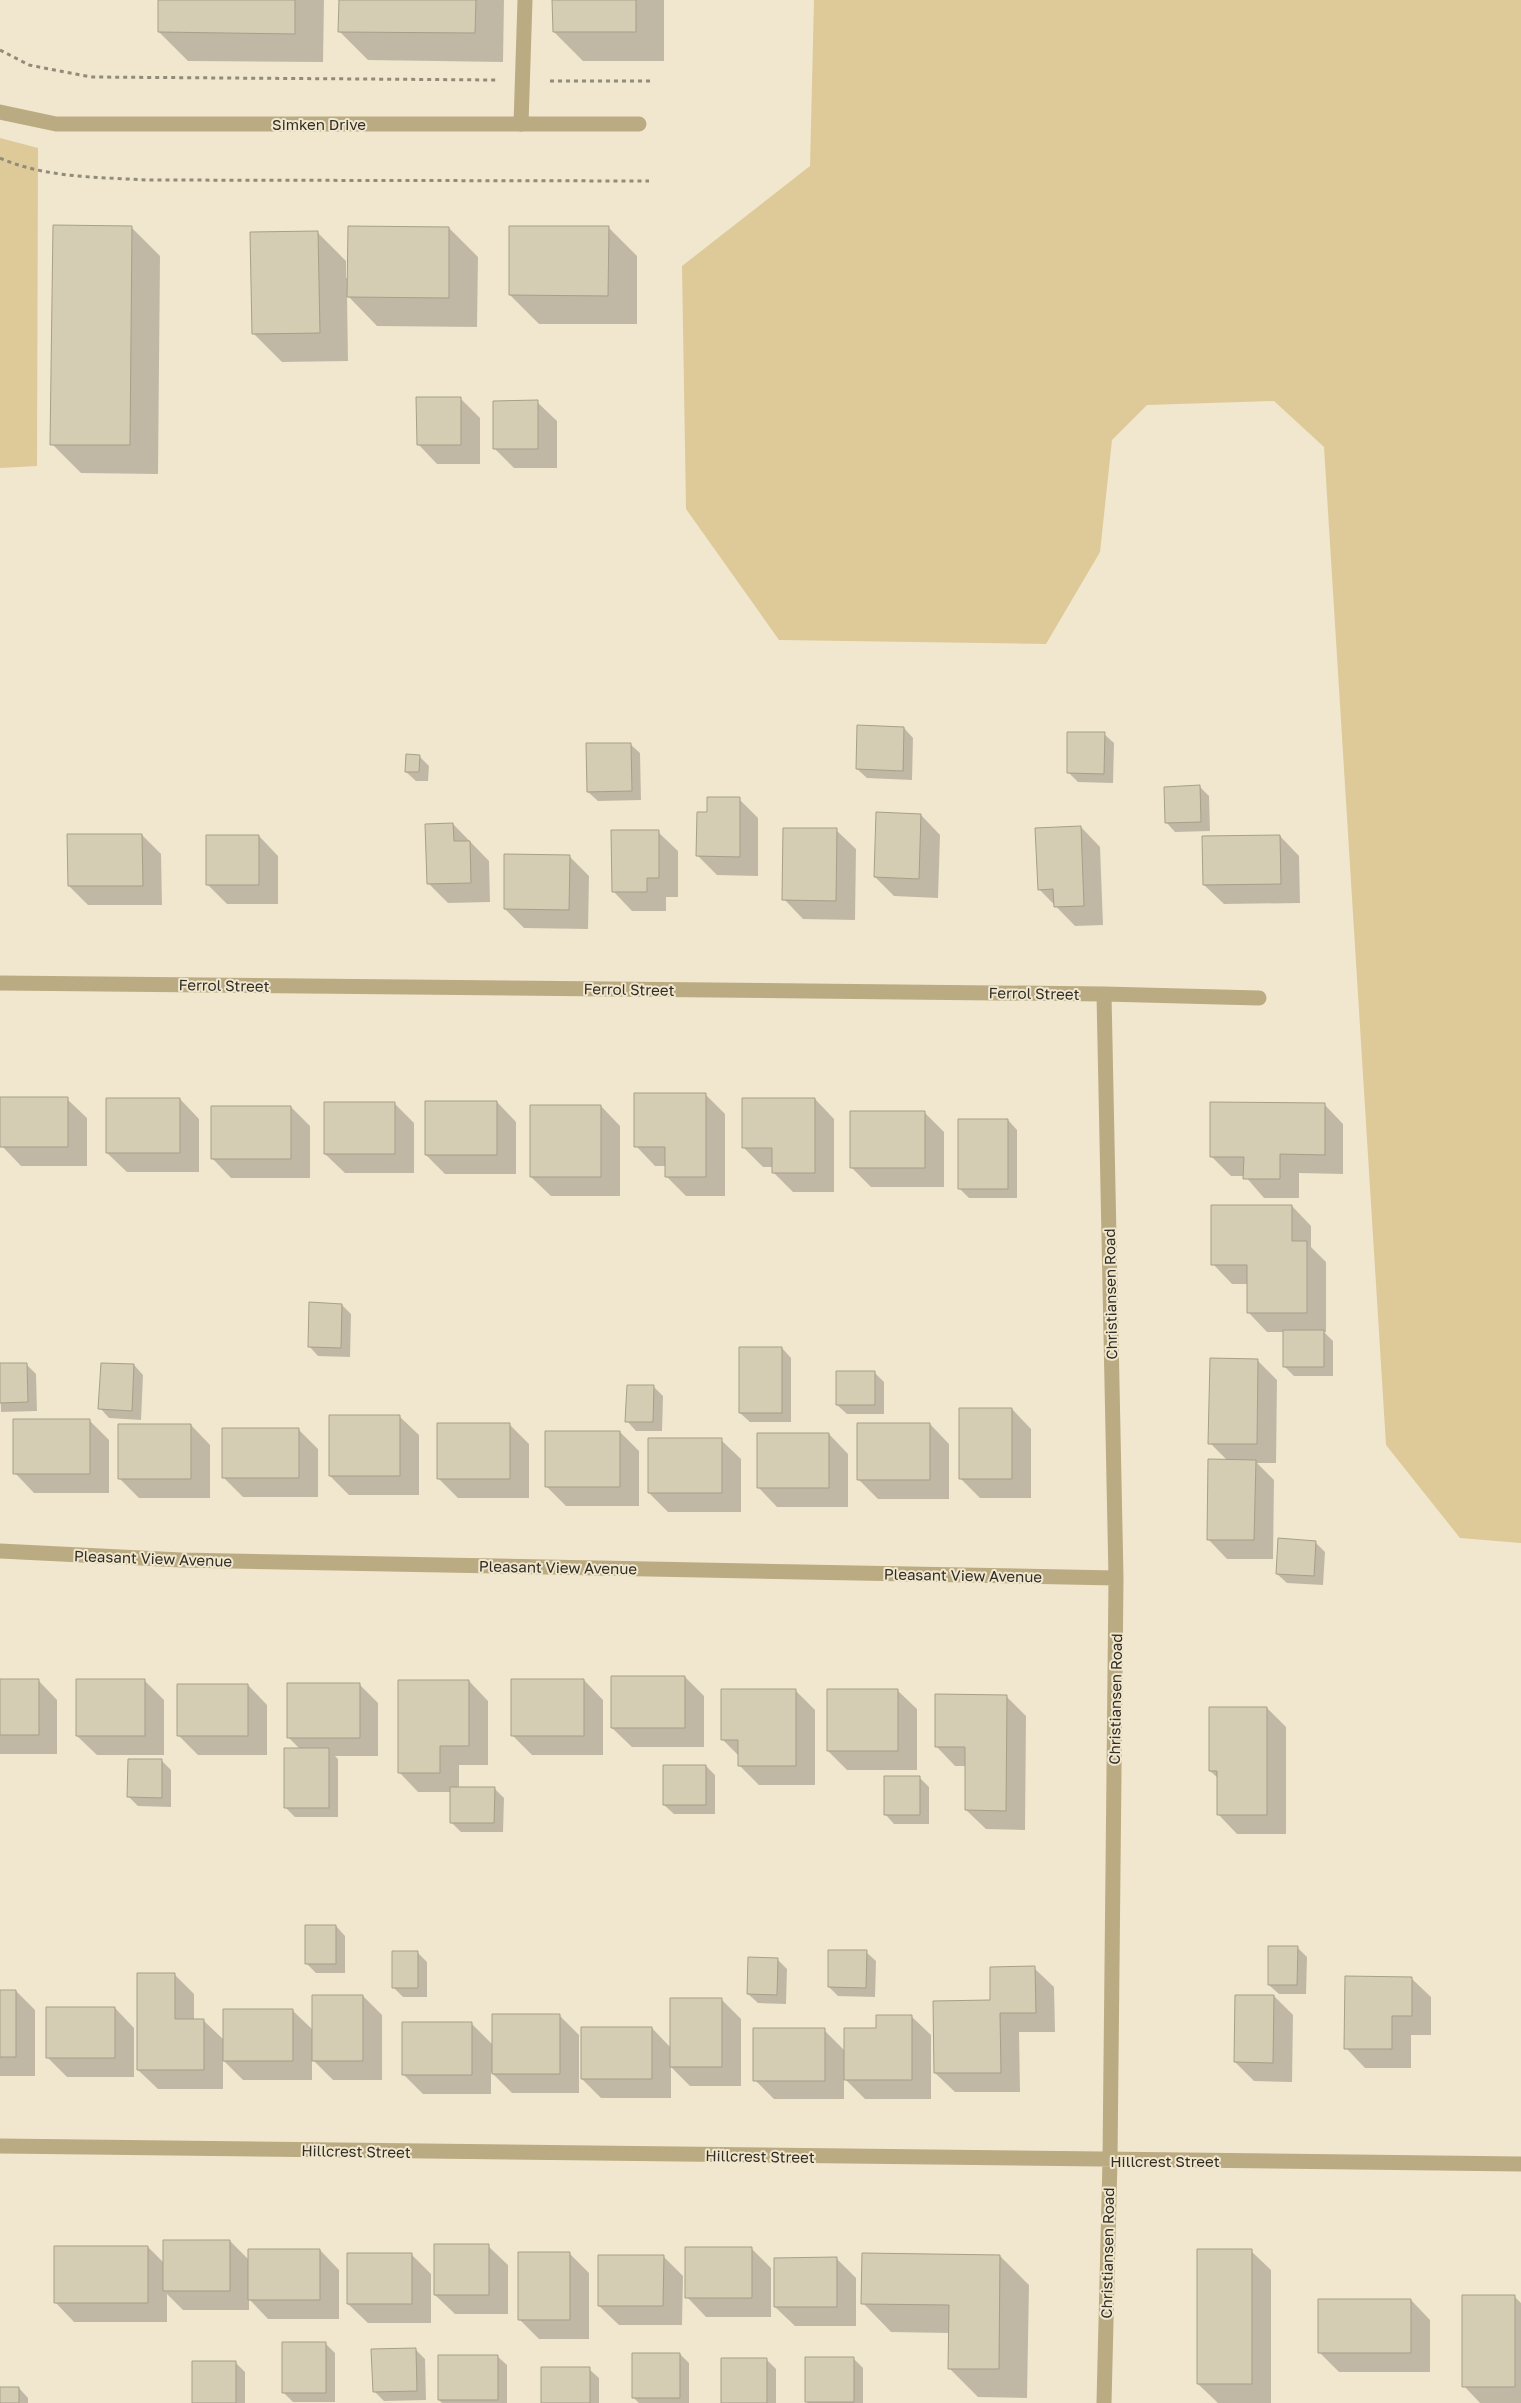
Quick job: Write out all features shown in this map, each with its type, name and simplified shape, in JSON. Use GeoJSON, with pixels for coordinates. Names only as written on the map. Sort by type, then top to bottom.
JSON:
{"type":"FeatureCollection","features":[{"type":"Feature","properties":{"kind":"street"},"geometry":{"type":"LineString","coordinates":[[521,124],[525,0]]}},
{"type":"Feature","properties":{"kind":"street","name":"Simken Drive"},"geometry":{"type":"LineString","coordinates":[[0,112],[56,124],[639,124]]}},
{"type":"Feature","properties":{"kind":"street","name":"Ferrol Street"},"geometry":{"type":"LineString","coordinates":[[0,983],[1104,994],[1259,998]]}},
{"type":"Feature","properties":{"kind":"street","name":"Christiansen Road"},"geometry":{"type":"LineString","coordinates":[[1104,994],[1116,1578],[1110,2160],[1104,2403]]}},
{"type":"Feature","properties":{"kind":"street","name":"Pleasant View Avenue"},"geometry":{"type":"LineString","coordinates":[[0,1551],[181,1560],[1116,1578]]}},
{"type":"Feature","properties":{"kind":"street","name":"Hillcrest Street"},"geometry":{"type":"LineString","coordinates":[[0,2146],[1521,2164]]}},
{"type":"Feature","properties":{"kind":"path"},"geometry":{"type":"LineString","coordinates":[[0,50],[28,65],[91,77],[652,81]]}},
{"type":"Feature","properties":{"kind":"path"},"geometry":{"type":"LineString","coordinates":[[0,158],[16,165],[68,175],[146,180],[649,181]]}},
{"type":"Feature","properties":{"kind":"shaded area"},"geometry":{"type":"Polygon","coordinates":[[[814,0],[1521,0],[1521,1543],[1460,1538],[1386,1445],[1324,447],[1274,401],[1147,405],[1112,440],[1100,552],[1046,644],[779,640],[686,509],[682,266],[810,166],[814,0]]]}},
{"type":"Feature","properties":{"kind":"shaded area"},"geometry":{"type":"Polygon","coordinates":[[[0,138],[38,148],[37,466],[0,468],[0,138]]]}},
{"type":"Feature","properties":{"kind":"building"},"geometry":{"type":"Polygon","coordinates":[[[158,0],[295,0],[295,34],[158,32],[158,0]]]}},
{"type":"Feature","properties":{"kind":"building"},"geometry":{"type":"Polygon","coordinates":[[[339,0],[476,0],[475,33],[338,32],[339,0]]]}},
{"type":"Feature","properties":{"kind":"building"},"geometry":{"type":"Polygon","coordinates":[[[552,0],[636,0],[636,32],[553,32],[552,0]]]}},
{"type":"Feature","properties":{"kind":"building"},"geometry":{"type":"Polygon","coordinates":[[[53,225],[132,226],[130,445],[50,445],[53,225]]]}},
{"type":"Feature","properties":{"kind":"building"},"geometry":{"type":"Polygon","coordinates":[[[348,226],[449,227],[449,298],[347,297],[348,226]]]}},
{"type":"Feature","properties":{"kind":"building"},"geometry":{"type":"Polygon","coordinates":[[[509,226],[609,226],[608,296],[509,295],[509,226]]]}},
{"type":"Feature","properties":{"kind":"building"},"geometry":{"type":"Polygon","coordinates":[[[318,231],[320,333],[252,334],[250,232],[318,231]]]}},
{"type":"Feature","properties":{"kind":"building"},"geometry":{"type":"Polygon","coordinates":[[[416,397],[461,397],[461,445],[417,445],[416,397]]]}},
{"type":"Feature","properties":{"kind":"building"},"geometry":{"type":"Polygon","coordinates":[[[538,400],[538,449],[493,449],[493,401],[538,400]]]}},
{"type":"Feature","properties":{"kind":"building"},"geometry":{"type":"Polygon","coordinates":[[[857,725],[904,727],[903,771],[856,769],[857,725]]]}},
{"type":"Feature","properties":{"kind":"building"},"geometry":{"type":"Polygon","coordinates":[[[1067,732],[1105,732],[1104,774],[1067,773],[1067,732]]]}},
{"type":"Feature","properties":{"kind":"building"},"geometry":{"type":"Polygon","coordinates":[[[586,743],[631,743],[632,791],[587,792],[586,743]]]}},
{"type":"Feature","properties":{"kind":"building"},"geometry":{"type":"Polygon","coordinates":[[[406,754],[420,755],[419,772],[405,772],[406,754]]]}},
{"type":"Feature","properties":{"kind":"building"},"geometry":{"type":"Polygon","coordinates":[[[1200,785],[1201,822],[1165,823],[1164,787],[1200,785]]]}},
{"type":"Feature","properties":{"kind":"building"},"geometry":{"type":"Polygon","coordinates":[[[707,797],[740,797],[740,857],[696,856],[697,812],[707,812],[707,797]]]}},
{"type":"Feature","properties":{"kind":"building"},"geometry":{"type":"Polygon","coordinates":[[[876,812],[921,814],[919,879],[874,877],[876,812]]]}},
{"type":"Feature","properties":{"kind":"building"},"geometry":{"type":"Polygon","coordinates":[[[453,823],[454,841],[470,841],[471,883],[427,884],[425,824],[453,823]]]}},
{"type":"Feature","properties":{"kind":"building"},"geometry":{"type":"Polygon","coordinates":[[[1081,826],[1084,906],[1054,907],[1053,889],[1038,890],[1035,828],[1081,826]]]}},
{"type":"Feature","properties":{"kind":"building"},"geometry":{"type":"Polygon","coordinates":[[[783,828],[837,828],[836,901],[782,900],[783,828]]]}},
{"type":"Feature","properties":{"kind":"building"},"geometry":{"type":"Polygon","coordinates":[[[611,830],[659,830],[659,878],[647,878],[647,892],[612,892],[611,830]]]}},
{"type":"Feature","properties":{"kind":"building"},"geometry":{"type":"Polygon","coordinates":[[[67,834],[142,834],[143,886],[68,886],[67,834]]]}},
{"type":"Feature","properties":{"kind":"building"},"geometry":{"type":"Polygon","coordinates":[[[206,835],[259,835],[259,885],[206,885],[206,835]]]}},
{"type":"Feature","properties":{"kind":"building"},"geometry":{"type":"Polygon","coordinates":[[[1280,835],[1281,884],[1203,885],[1202,836],[1280,835]]]}},
{"type":"Feature","properties":{"kind":"building"},"geometry":{"type":"Polygon","coordinates":[[[504,854],[570,855],[569,910],[504,909],[504,854]]]}},
{"type":"Feature","properties":{"kind":"building"},"geometry":{"type":"Polygon","coordinates":[[[634,1093],[706,1093],[706,1177],[665,1177],[665,1147],[634,1147],[634,1093]]]}},
{"type":"Feature","properties":{"kind":"building"},"geometry":{"type":"Polygon","coordinates":[[[0,1097],[68,1097],[68,1147],[0,1147],[0,1097]]]}},
{"type":"Feature","properties":{"kind":"building"},"geometry":{"type":"Polygon","coordinates":[[[106,1098],[180,1098],[180,1153],[106,1153],[106,1098]]]}},
{"type":"Feature","properties":{"kind":"building"},"geometry":{"type":"Polygon","coordinates":[[[742,1098],[815,1098],[815,1173],[772,1173],[772,1148],[742,1148],[742,1098]]]}},
{"type":"Feature","properties":{"kind":"building"},"geometry":{"type":"Polygon","coordinates":[[[425,1101],[497,1101],[497,1155],[425,1155],[425,1101]]]}},
{"type":"Feature","properties":{"kind":"building"},"geometry":{"type":"Polygon","coordinates":[[[324,1102],[395,1102],[395,1154],[324,1154],[324,1102]]]}},
{"type":"Feature","properties":{"kind":"building"},"geometry":{"type":"Polygon","coordinates":[[[1210,1102],[1325,1103],[1325,1155],[1280,1154],[1280,1179],[1243,1179],[1244,1157],[1210,1157],[1210,1102]]]}},
{"type":"Feature","properties":{"kind":"building"},"geometry":{"type":"Polygon","coordinates":[[[530,1105],[601,1105],[601,1177],[530,1177],[530,1105]]]}},
{"type":"Feature","properties":{"kind":"building"},"geometry":{"type":"Polygon","coordinates":[[[211,1106],[291,1106],[291,1159],[211,1159],[211,1106]]]}},
{"type":"Feature","properties":{"kind":"building"},"geometry":{"type":"Polygon","coordinates":[[[850,1111],[925,1111],[925,1168],[850,1168],[850,1111]]]}},
{"type":"Feature","properties":{"kind":"building"},"geometry":{"type":"Polygon","coordinates":[[[958,1119],[1008,1119],[1008,1189],[958,1189],[958,1119]]]}},
{"type":"Feature","properties":{"kind":"building"},"geometry":{"type":"Polygon","coordinates":[[[1211,1205],[1292,1205],[1292,1241],[1307,1241],[1307,1313],[1247,1313],[1247,1265],[1211,1265],[1211,1205]]]}},
{"type":"Feature","properties":{"kind":"building"},"geometry":{"type":"Polygon","coordinates":[[[309,1302],[342,1304],[341,1348],[308,1347],[309,1302]]]}},
{"type":"Feature","properties":{"kind":"building"},"geometry":{"type":"Polygon","coordinates":[[[1283,1330],[1324,1330],[1324,1367],[1283,1367],[1283,1330]]]}},
{"type":"Feature","properties":{"kind":"building"},"geometry":{"type":"Polygon","coordinates":[[[739,1347],[782,1347],[782,1413],[739,1413],[739,1347]]]}},
{"type":"Feature","properties":{"kind":"building"},"geometry":{"type":"Polygon","coordinates":[[[1210,1358],[1258,1359],[1257,1444],[1208,1444],[1210,1358]]]}},
{"type":"Feature","properties":{"kind":"building"},"geometry":{"type":"Polygon","coordinates":[[[0,1363],[27,1363],[28,1402],[0,1403],[0,1363]]]}},
{"type":"Feature","properties":{"kind":"building"},"geometry":{"type":"Polygon","coordinates":[[[101,1363],[134,1364],[132,1411],[98,1409],[101,1363]]]}},
{"type":"Feature","properties":{"kind":"building"},"geometry":{"type":"Polygon","coordinates":[[[836,1371],[875,1371],[875,1405],[836,1405],[836,1371]]]}},
{"type":"Feature","properties":{"kind":"building"},"geometry":{"type":"Polygon","coordinates":[[[627,1385],[654,1385],[653,1422],[625,1422],[627,1385]]]}},
{"type":"Feature","properties":{"kind":"building"},"geometry":{"type":"Polygon","coordinates":[[[959,1408],[1012,1408],[1012,1479],[959,1479],[959,1408]]]}},
{"type":"Feature","properties":{"kind":"building"},"geometry":{"type":"Polygon","coordinates":[[[329,1415],[400,1415],[400,1476],[329,1476],[329,1415]]]}},
{"type":"Feature","properties":{"kind":"building"},"geometry":{"type":"Polygon","coordinates":[[[13,1419],[90,1419],[90,1474],[13,1474],[13,1419]]]}},
{"type":"Feature","properties":{"kind":"building"},"geometry":{"type":"Polygon","coordinates":[[[437,1423],[510,1423],[510,1479],[437,1479],[437,1423]]]}},
{"type":"Feature","properties":{"kind":"building"},"geometry":{"type":"Polygon","coordinates":[[[857,1423],[930,1423],[930,1480],[857,1480],[857,1423]]]}},
{"type":"Feature","properties":{"kind":"building"},"geometry":{"type":"Polygon","coordinates":[[[118,1424],[191,1424],[191,1479],[118,1479],[118,1424]]]}},
{"type":"Feature","properties":{"kind":"building"},"geometry":{"type":"Polygon","coordinates":[[[222,1428],[299,1428],[299,1478],[222,1478],[222,1428]]]}},
{"type":"Feature","properties":{"kind":"building"},"geometry":{"type":"Polygon","coordinates":[[[545,1431],[620,1431],[620,1487],[545,1487],[545,1431]]]}},
{"type":"Feature","properties":{"kind":"building"},"geometry":{"type":"Polygon","coordinates":[[[757,1433],[829,1433],[829,1488],[757,1488],[757,1433]]]}},
{"type":"Feature","properties":{"kind":"building"},"geometry":{"type":"Polygon","coordinates":[[[648,1438],[722,1438],[722,1493],[648,1493],[648,1438]]]}},
{"type":"Feature","properties":{"kind":"building"},"geometry":{"type":"Polygon","coordinates":[[[1208,1459],[1256,1460],[1254,1540],[1207,1540],[1208,1459]]]}},
{"type":"Feature","properties":{"kind":"building"},"geometry":{"type":"Polygon","coordinates":[[[1278,1538],[1316,1541],[1314,1576],[1276,1574],[1278,1538]]]}},
{"type":"Feature","properties":{"kind":"building"},"geometry":{"type":"Polygon","coordinates":[[[611,1676],[685,1676],[685,1728],[611,1728],[611,1676]]]}},
{"type":"Feature","properties":{"kind":"building"},"geometry":{"type":"Polygon","coordinates":[[[0,1679],[39,1679],[39,1735],[0,1735],[0,1679]]]}},
{"type":"Feature","properties":{"kind":"building"},"geometry":{"type":"Polygon","coordinates":[[[76,1679],[145,1679],[145,1736],[76,1736],[76,1679]]]}},
{"type":"Feature","properties":{"kind":"building"},"geometry":{"type":"Polygon","coordinates":[[[511,1679],[584,1679],[584,1736],[511,1736],[511,1679]]]}},
{"type":"Feature","properties":{"kind":"building"},"geometry":{"type":"Polygon","coordinates":[[[398,1680],[469,1680],[469,1746],[440,1746],[440,1773],[398,1773],[398,1680]]]}},
{"type":"Feature","properties":{"kind":"building"},"geometry":{"type":"Polygon","coordinates":[[[287,1683],[360,1683],[360,1738],[287,1738],[287,1683]]]}},
{"type":"Feature","properties":{"kind":"building"},"geometry":{"type":"Polygon","coordinates":[[[177,1684],[248,1684],[248,1736],[177,1736],[177,1684]]]}},
{"type":"Feature","properties":{"kind":"building"},"geometry":{"type":"Polygon","coordinates":[[[721,1689],[796,1689],[796,1766],[738,1766],[738,1740],[721,1740],[721,1689]]]}},
{"type":"Feature","properties":{"kind":"building"},"geometry":{"type":"Polygon","coordinates":[[[827,1689],[898,1689],[898,1751],[827,1751],[827,1689]]]}},
{"type":"Feature","properties":{"kind":"building"},"geometry":{"type":"Polygon","coordinates":[[[935,1694],[1007,1695],[1006,1811],[965,1810],[965,1747],[935,1747],[935,1694]]]}},
{"type":"Feature","properties":{"kind":"building"},"geometry":{"type":"Polygon","coordinates":[[[1209,1707],[1267,1707],[1267,1815],[1217,1815],[1217,1771],[1209,1771],[1209,1707]]]}},
{"type":"Feature","properties":{"kind":"building"},"geometry":{"type":"Polygon","coordinates":[[[284,1748],[329,1748],[329,1808],[284,1808],[284,1748]]]}},
{"type":"Feature","properties":{"kind":"building"},"geometry":{"type":"Polygon","coordinates":[[[128,1759],[162,1759],[162,1798],[127,1797],[128,1759]]]}},
{"type":"Feature","properties":{"kind":"building"},"geometry":{"type":"Polygon","coordinates":[[[663,1765],[706,1765],[706,1805],[663,1805],[663,1765]]]}},
{"type":"Feature","properties":{"kind":"building"},"geometry":{"type":"Polygon","coordinates":[[[884,1776],[920,1776],[920,1815],[884,1815],[884,1776]]]}},
{"type":"Feature","properties":{"kind":"building"},"geometry":{"type":"Polygon","coordinates":[[[450,1787],[495,1787],[494,1823],[450,1823],[450,1787]]]}},
{"type":"Feature","properties":{"kind":"building"},"geometry":{"type":"Polygon","coordinates":[[[305,1925],[336,1925],[336,1964],[305,1964],[305,1925]]]}},
{"type":"Feature","properties":{"kind":"building"},"geometry":{"type":"Polygon","coordinates":[[[1268,1946],[1298,1946],[1297,1985],[1268,1985],[1268,1946]]]}},
{"type":"Feature","properties":{"kind":"building"},"geometry":{"type":"Polygon","coordinates":[[[828,1950],[867,1950],[866,1988],[828,1987],[828,1950]]]}},
{"type":"Feature","properties":{"kind":"building"},"geometry":{"type":"Polygon","coordinates":[[[392,1951],[418,1951],[418,1988],[392,1988],[392,1951]]]}},
{"type":"Feature","properties":{"kind":"building"},"geometry":{"type":"Polygon","coordinates":[[[748,1957],[778,1958],[777,1995],[747,1994],[748,1957]]]}},
{"type":"Feature","properties":{"kind":"building"},"geometry":{"type":"Polygon","coordinates":[[[1035,1966],[1036,2013],[1000,2013],[1001,2073],[934,2073],[933,2001],[990,2000],[990,1967],[1035,1966]]]}},
{"type":"Feature","properties":{"kind":"building"},"geometry":{"type":"Polygon","coordinates":[[[137,1973],[175,1973],[175,2019],[204,2019],[204,2070],[137,2070],[137,1973]]]}},
{"type":"Feature","properties":{"kind":"building"},"geometry":{"type":"Polygon","coordinates":[[[1345,1976],[1412,1977],[1412,2016],[1392,2016],[1392,2049],[1344,2049],[1345,1976]]]}},
{"type":"Feature","properties":{"kind":"building"},"geometry":{"type":"Polygon","coordinates":[[[0,1990],[16,1990],[16,2057],[0,2057],[0,1990]]]}},
{"type":"Feature","properties":{"kind":"building"},"geometry":{"type":"Polygon","coordinates":[[[312,1995],[363,1995],[363,2061],[312,2061],[312,1995]]]}},
{"type":"Feature","properties":{"kind":"building"},"geometry":{"type":"Polygon","coordinates":[[[1235,1995],[1274,1995],[1273,2063],[1234,2062],[1235,1995]]]}},
{"type":"Feature","properties":{"kind":"building"},"geometry":{"type":"Polygon","coordinates":[[[670,1998],[722,1998],[722,2067],[670,2067],[670,1998]]]}},
{"type":"Feature","properties":{"kind":"building"},"geometry":{"type":"Polygon","coordinates":[[[46,2007],[115,2007],[115,2058],[46,2058],[46,2007]]]}},
{"type":"Feature","properties":{"kind":"building"},"geometry":{"type":"Polygon","coordinates":[[[223,2009],[293,2009],[293,2061],[223,2061],[223,2009]]]}},
{"type":"Feature","properties":{"kind":"building"},"geometry":{"type":"Polygon","coordinates":[[[492,2014],[560,2014],[560,2074],[492,2074],[492,2014]]]}},
{"type":"Feature","properties":{"kind":"building"},"geometry":{"type":"Polygon","coordinates":[[[876,2015],[912,2015],[912,2080],[844,2080],[844,2028],[876,2028],[876,2015]]]}},
{"type":"Feature","properties":{"kind":"building"},"geometry":{"type":"Polygon","coordinates":[[[402,2022],[472,2022],[472,2075],[402,2075],[402,2022]]]}},
{"type":"Feature","properties":{"kind":"building"},"geometry":{"type":"Polygon","coordinates":[[[581,2027],[652,2027],[652,2079],[581,2079],[581,2027]]]}},
{"type":"Feature","properties":{"kind":"building"},"geometry":{"type":"Polygon","coordinates":[[[753,2028],[825,2028],[825,2081],[753,2081],[753,2028]]]}},
{"type":"Feature","properties":{"kind":"building"},"geometry":{"type":"Polygon","coordinates":[[[163,2240],[230,2240],[230,2291],[163,2291],[163,2240]]]}},
{"type":"Feature","properties":{"kind":"building"},"geometry":{"type":"Polygon","coordinates":[[[434,2244],[489,2244],[489,2295],[434,2295],[434,2244]]]}},
{"type":"Feature","properties":{"kind":"building"},"geometry":{"type":"Polygon","coordinates":[[[54,2246],[148,2246],[148,2303],[54,2303],[54,2246]]]}},
{"type":"Feature","properties":{"kind":"building"},"geometry":{"type":"Polygon","coordinates":[[[685,2247],[752,2247],[752,2298],[685,2298],[685,2247]]]}},
{"type":"Feature","properties":{"kind":"building"},"geometry":{"type":"Polygon","coordinates":[[[248,2249],[320,2249],[320,2300],[248,2300],[248,2249]]]}},
{"type":"Feature","properties":{"kind":"building"},"geometry":{"type":"Polygon","coordinates":[[[1197,2249],[1252,2249],[1252,2384],[1197,2384],[1197,2249]]]}},
{"type":"Feature","properties":{"kind":"building"},"geometry":{"type":"Polygon","coordinates":[[[518,2252],[570,2252],[570,2320],[518,2320],[518,2252]]]}},
{"type":"Feature","properties":{"kind":"building"},"geometry":{"type":"Polygon","coordinates":[[[347,2253],[412,2253],[412,2304],[347,2304],[347,2253]]]}},
{"type":"Feature","properties":{"kind":"building"},"geometry":{"type":"Polygon","coordinates":[[[862,2253],[1000,2255],[999,2369],[948,2369],[949,2305],[861,2304],[862,2253]]]}},
{"type":"Feature","properties":{"kind":"building"},"geometry":{"type":"Polygon","coordinates":[[[598,2255],[664,2255],[663,2306],[598,2306],[598,2255]]]}},
{"type":"Feature","properties":{"kind":"building"},"geometry":{"type":"Polygon","coordinates":[[[837,2257],[837,2307],[774,2307],[774,2258],[837,2257]]]}},
{"type":"Feature","properties":{"kind":"building"},"geometry":{"type":"Polygon","coordinates":[[[1462,2295],[1515,2295],[1515,2387],[1462,2387],[1462,2295]]]}},
{"type":"Feature","properties":{"kind":"building"},"geometry":{"type":"Polygon","coordinates":[[[1318,2299],[1411,2299],[1411,2353],[1318,2353],[1318,2299]]]}},
{"type":"Feature","properties":{"kind":"building"},"geometry":{"type":"Polygon","coordinates":[[[282,2342],[326,2342],[326,2393],[282,2393],[282,2342]]]}},
{"type":"Feature","properties":{"kind":"building"},"geometry":{"type":"Polygon","coordinates":[[[416,2348],[417,2391],[373,2392],[371,2349],[416,2348]]]}},
{"type":"Feature","properties":{"kind":"building"},"geometry":{"type":"Polygon","coordinates":[[[632,2353],[680,2353],[680,2398],[632,2398],[632,2353]]]}},
{"type":"Feature","properties":{"kind":"building"},"geometry":{"type":"Polygon","coordinates":[[[438,2355],[498,2355],[498,2400],[438,2400],[438,2355]]]}},
{"type":"Feature","properties":{"kind":"building"},"geometry":{"type":"Polygon","coordinates":[[[805,2357],[854,2357],[854,2402],[805,2402],[805,2357]]]}},
{"type":"Feature","properties":{"kind":"building"},"geometry":{"type":"Polygon","coordinates":[[[721,2358],[767,2358],[767,2403],[721,2403],[721,2358]]]}},
{"type":"Feature","properties":{"kind":"building"},"geometry":{"type":"Polygon","coordinates":[[[192,2361],[236,2361],[236,2403],[192,2403],[192,2361]]]}},
{"type":"Feature","properties":{"kind":"building"},"geometry":{"type":"Polygon","coordinates":[[[541,2367],[590,2367],[590,2403],[541,2403],[541,2367]]]}},
{"type":"Feature","properties":{"kind":"building"},"geometry":{"type":"Polygon","coordinates":[[[0,2387],[19,2387],[19,2403],[0,2403],[0,2387]]]}}]}
